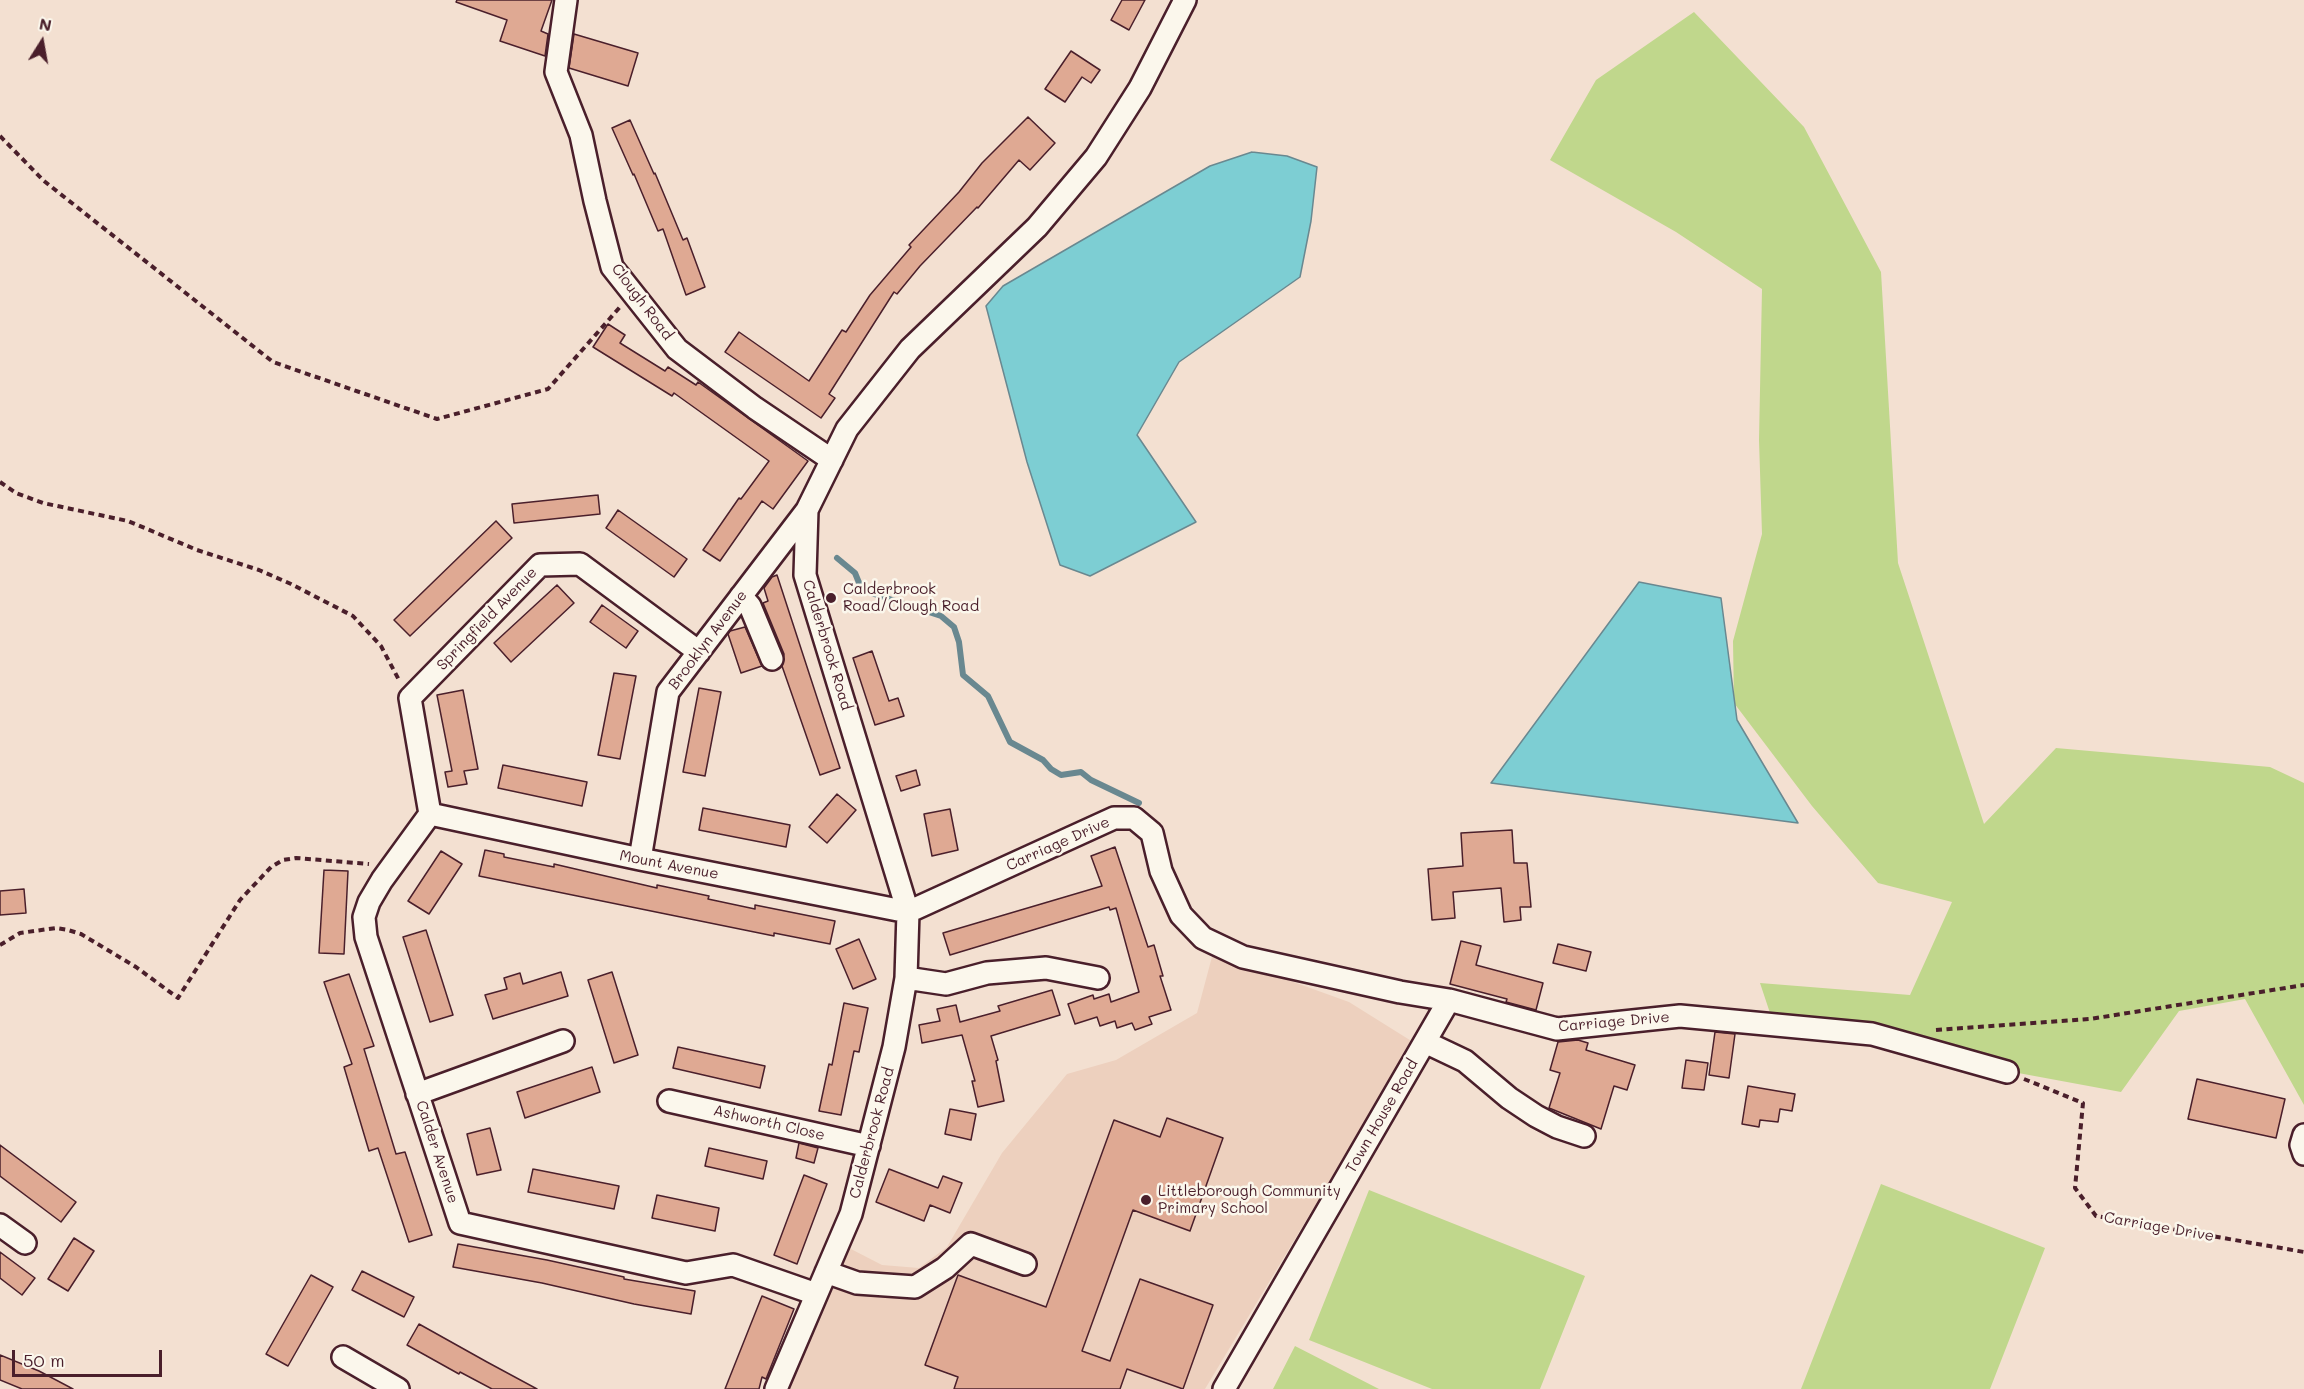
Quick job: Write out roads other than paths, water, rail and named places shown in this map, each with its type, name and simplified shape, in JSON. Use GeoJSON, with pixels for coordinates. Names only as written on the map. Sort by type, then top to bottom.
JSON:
{"type":"FeatureCollection","features":[{"type":"Feature","properties":{"kind":"street","name":"Clough Road"},"geometry":{"type":"LineString","coordinates":[[566,0],[556,72],[581,135],[612,267],[677,349],[755,408],[832,460]]}},
{"type":"Feature","properties":{"kind":"street","name":"Calderbrook Road"},"geometry":{"type":"LineString","coordinates":[[776,1389],[851,1214],[894,1047],[906,978],[908,912],[805,575],[807,510],[847,429],[910,349],[1037,227],[1096,157],[1140,88],[1185,0]]}},
{"type":"Feature","properties":{"kind":"street","name":"Brooklyn Avenue"},"geometry":{"type":"LineString","coordinates":[[640,859],[668,692],[807,510]]}},
{"type":"Feature","properties":{"kind":"street","name":"Springfield Avenue"},"geometry":{"type":"LineString","coordinates":[[430,814],[410,698],[540,565],[580,564],[699,652]]}},
{"type":"Feature","properties":{"kind":"street"},"geometry":{"type":"LineString","coordinates":[[741,596],[750,606],[772,659]]}},
{"type":"Feature","properties":{"kind":"street","name":"Mount Avenue"},"geometry":{"type":"LineString","coordinates":[[430,814],[640,859],[908,912]]}},
{"type":"Feature","properties":{"kind":"street","name":"Calder Avenue"},"geometry":{"type":"LineString","coordinates":[[430,814],[389,870],[369,902],[364,917],[366,938],[460,1223],[686,1273],[733,1265],[816,1294]]}},
{"type":"Feature","properties":{"kind":"street","name":"Carriage Drive"},"geometry":{"type":"LineString","coordinates":[[908,912],[1114,818],[1134,818],[1152,833],[1161,871],[1181,915],[1203,938],[1243,957],[1400,992],[1449,999],[1557,1029],[1680,1016],[1872,1034],[2007,1072]]}},
{"type":"Feature","properties":{"kind":"street"},"geometry":{"type":"LineString","coordinates":[[906,978],[946,984],[987,973],[1046,968],[1098,978]]}},
{"type":"Feature","properties":{"kind":"street","name":"Town House Road"},"geometry":{"type":"LineString","coordinates":[[1224,1389],[1449,999]]}},
{"type":"Feature","properties":{"kind":"street"},"geometry":{"type":"LineString","coordinates":[[417,1094],[563,1041]]}},
{"type":"Feature","properties":{"kind":"street"},"geometry":{"type":"LineString","coordinates":[[1425,1042],[1465,1061],[1509,1098],[1536,1116],[1557,1127],[1584,1136]]}},
{"type":"Feature","properties":{"kind":"street","name":"Ashworth Close"},"geometry":{"type":"LineString","coordinates":[[669,1101],[869,1146]]}},
{"type":"Feature","properties":{"kind":"street"},"geometry":{"type":"LineString","coordinates":[[2304,1136],[2301,1145],[2304,1154]]}},
{"type":"Feature","properties":{"kind":"street"},"geometry":{"type":"LineString","coordinates":[[0,1225],[25,1243]]}},
{"type":"Feature","properties":{"kind":"street"},"geometry":{"type":"LineString","coordinates":[[826,1272],[857,1283],[915,1287],[945,1268],[971,1244],[1024,1264]]}},
{"type":"Feature","properties":{"kind":"street"},"geometry":{"type":"LineString","coordinates":[[343,1357],[398,1389]]}},
{"type":"Feature","properties":{"kind":"water"},"geometry":{"type":"Polygon","coordinates":[[[1252,152],[1287,156],[1317,167],[1311,221],[1300,277],[1179,362],[1137,435],[1196,522],[1090,576],[1060,565],[1027,462],[986,306],[1003,286],[1210,166],[1252,152]]]}},
{"type":"Feature","properties":{"kind":"water"},"geometry":{"type":"Polygon","coordinates":[[[1639,582],[1721,598],[1737,720],[1798,823],[1491,783],[1639,582]]]}},
{"type":"Feature","properties":{"kind":"waterway"},"geometry":{"type":"LineString","coordinates":[[837,558],[855,573],[862,590],[941,616],[954,627],[959,642],[963,675],[988,696],[1010,742],[1043,760],[1061,775],[1081,772],[1091,780],[1139,803]]}},
{"type":"Feature","properties":{"kind":"place","name":"Calderbrook Road/Clough Road"},"geometry":{"type":"Point","coordinates":[831,598]}},
{"type":"Feature","properties":{"kind":"place","name":"Littleborough Community Primary School"},"geometry":{"type":"Point","coordinates":[1146,1200]}}]}
